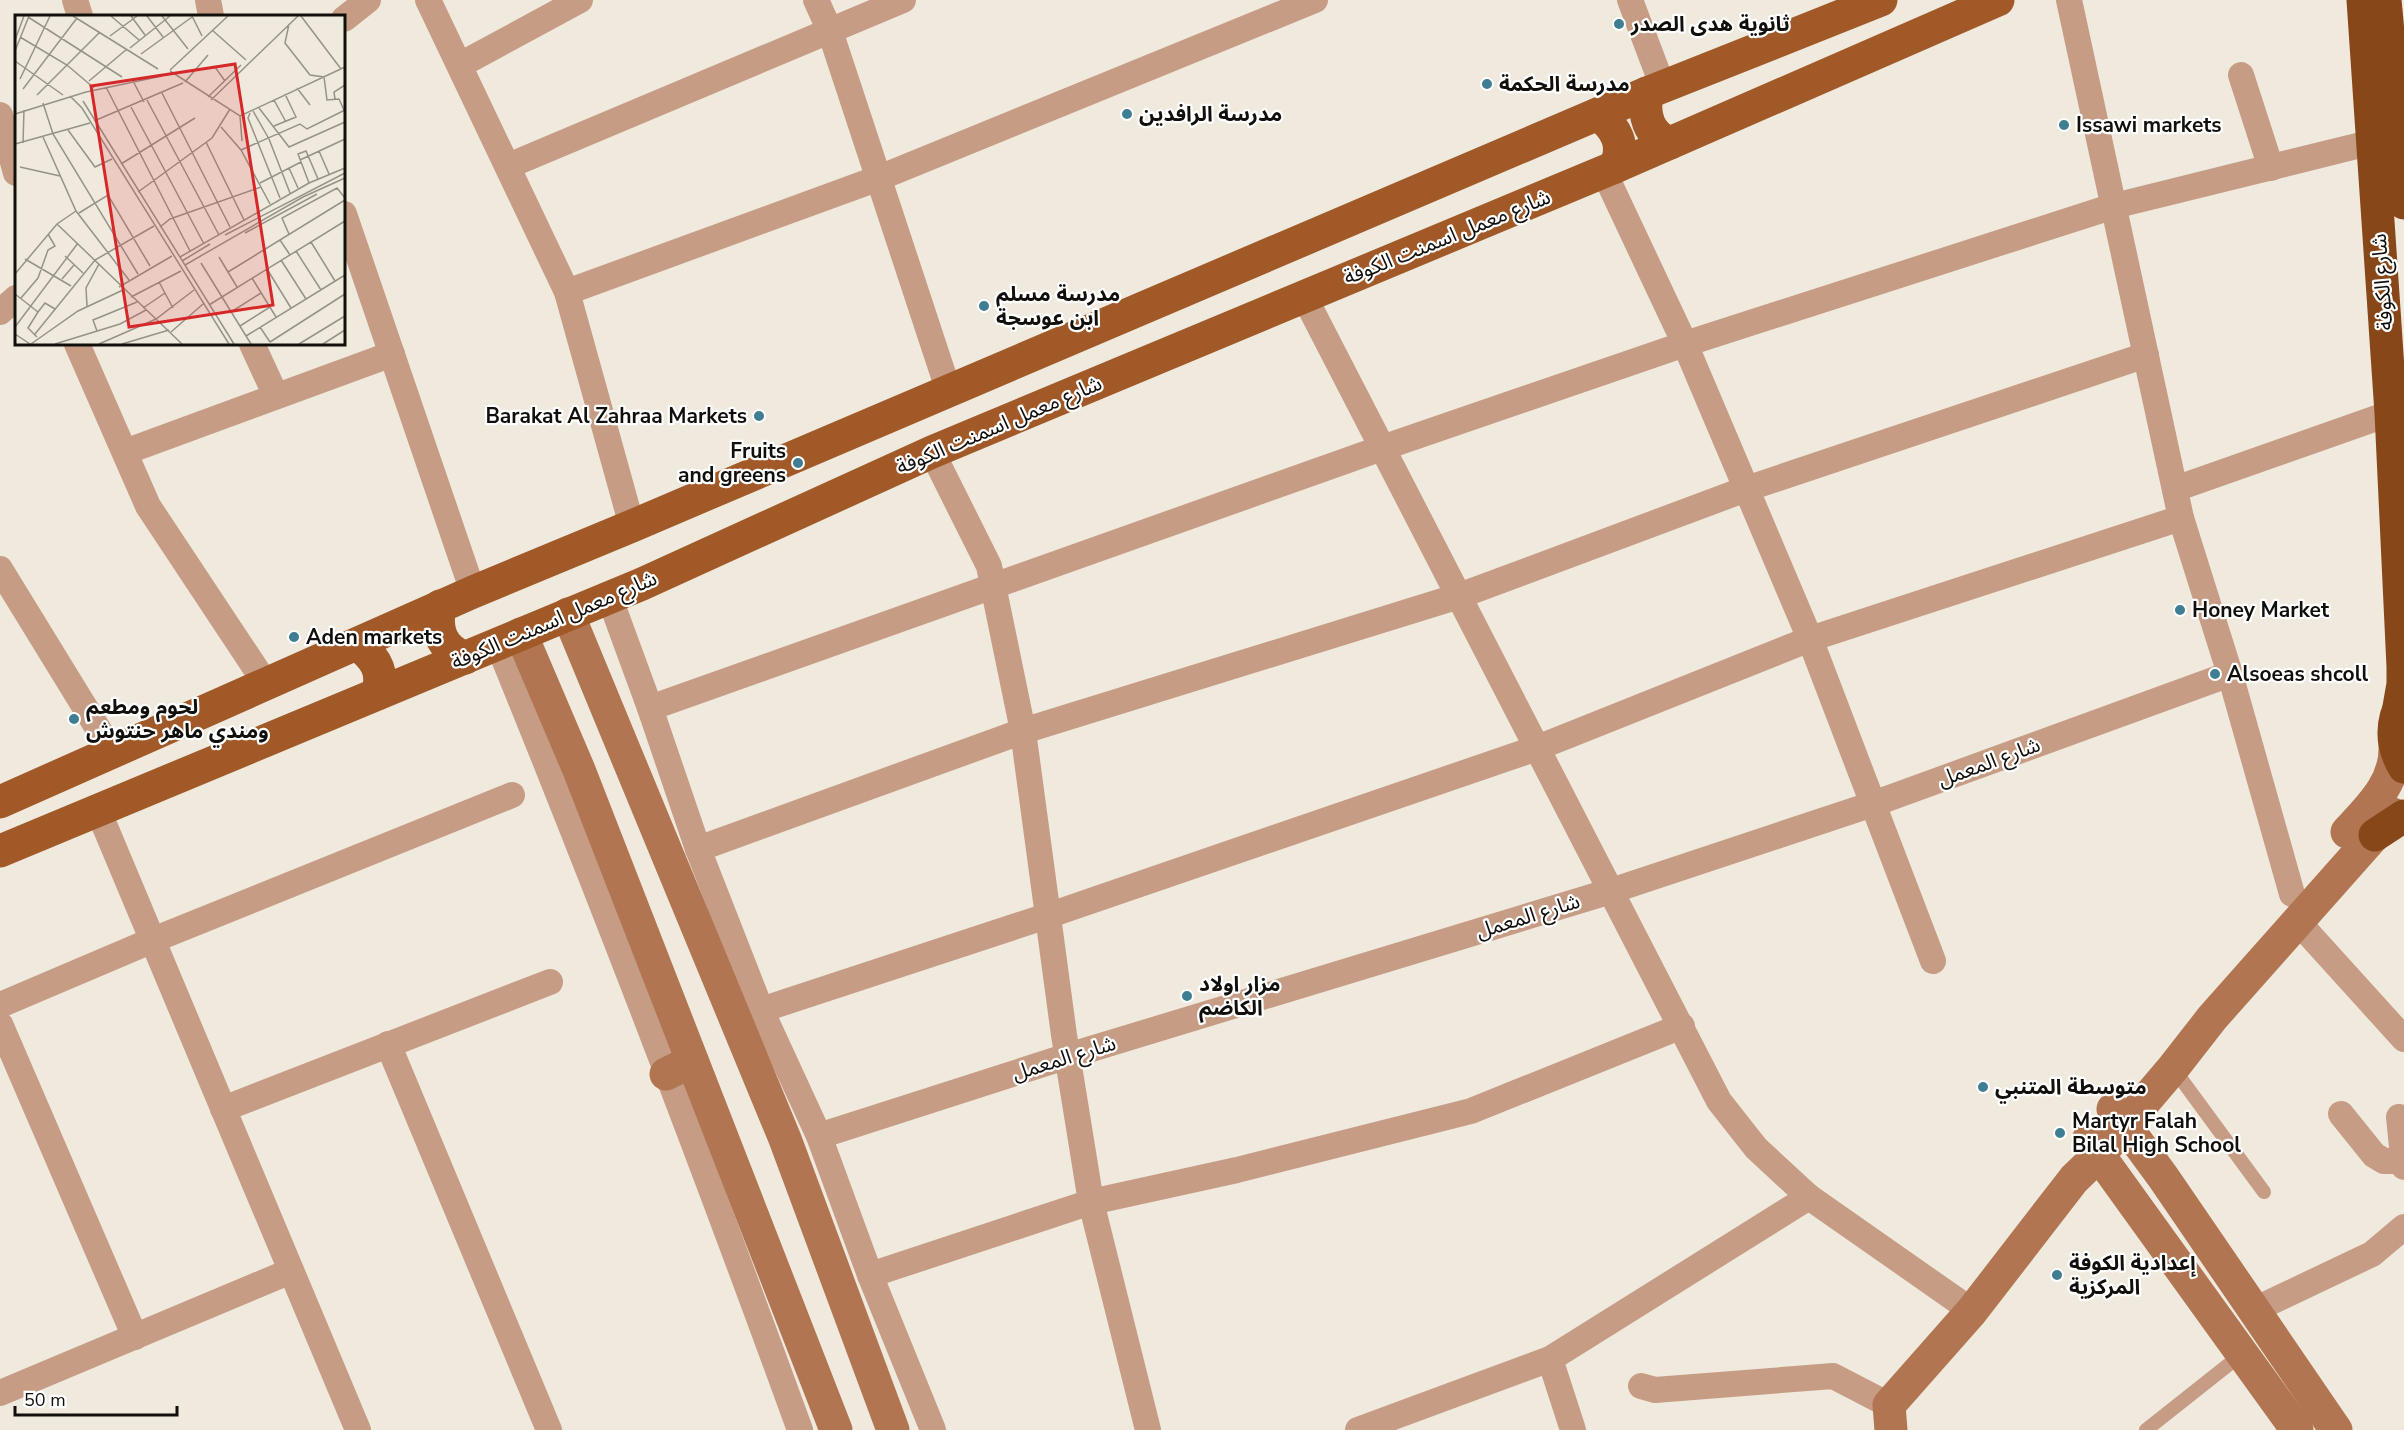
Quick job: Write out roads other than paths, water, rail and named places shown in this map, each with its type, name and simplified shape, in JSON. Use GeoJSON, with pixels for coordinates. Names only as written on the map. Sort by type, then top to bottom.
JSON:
{"type":"FeatureCollection","features":[{"type":"Feature","properties":{"kind":"highway","name":"شارع الكوفة"},"geometry":{"type":"LineString","coordinates":[[2363,0],[2391,413],[2403,668],[2401,703],[2393,727],[2399,757]]}},
{"type":"Feature","properties":{"kind":"highway"},"geometry":{"type":"LineString","coordinates":[[2392,17],[2404,203]]}},
{"type":"Feature","properties":{"kind":"highway"},"geometry":{"type":"LineString","coordinates":[[2375,836],[2404,816]]}},
{"type":"Feature","properties":{"kind":"main road"},"geometry":{"type":"LineString","coordinates":[[0,802],[440,606],[950,392],[1655,90],[1881,0]]}},
{"type":"Feature","properties":{"kind":"main road","name":"شارع معمل اسمنت الكوفة"},"geometry":{"type":"LineString","coordinates":[[0,851],[642,584],[932,452],[1610,170],[1998,0]]}},
{"type":"Feature","properties":{"kind":"main road"},"geometry":{"type":"LineString","coordinates":[[1655,90],[1646,116],[1649,126],[1656,134],[1671,143]]}},
{"type":"Feature","properties":{"kind":"main road"},"geometry":{"type":"LineString","coordinates":[[1598,114],[1609,122],[1619,141],[1620,151],[1610,170]]}},
{"type":"Feature","properties":{"kind":"main road"},"geometry":{"type":"LineString","coordinates":[[440,606],[438,618],[441,639],[447,647],[465,658]]}},
{"type":"Feature","properties":{"kind":"main road"},"geometry":{"type":"LineString","coordinates":[[357,644],[369,653],[379,671],[380,681],[377,694]]}},
{"type":"Feature","properties":{"kind":"street"},"geometry":{"type":"LineString","coordinates":[[75,0],[81,15]]}},
{"type":"Feature","properties":{"kind":"street"},"geometry":{"type":"LineString","coordinates":[[207,0],[211,15]]}},
{"type":"Feature","properties":{"kind":"street"},"geometry":{"type":"LineString","coordinates":[[345,18],[368,0]]}},
{"type":"Feature","properties":{"kind":"street"},"geometry":{"type":"LineString","coordinates":[[428,0],[567,292],[632,526]]}},
{"type":"Feature","properties":{"kind":"street"},"geometry":{"type":"LineString","coordinates":[[460,65],[580,0]]}},
{"type":"Feature","properties":{"kind":"street"},"geometry":{"type":"LineString","coordinates":[[816,0],[830,31],[950,392]]}},
{"type":"Feature","properties":{"kind":"street"},"geometry":{"type":"LineString","coordinates":[[508,166],[903,0]]}},
{"type":"Feature","properties":{"kind":"street"},"geometry":{"type":"LineString","coordinates":[[567,292],[879,178],[1315,0]]}},
{"type":"Feature","properties":{"kind":"street"},"geometry":{"type":"LineString","coordinates":[[1630,0],[1655,90]]}},
{"type":"Feature","properties":{"kind":"street"},"geometry":{"type":"LineString","coordinates":[[2069,0],[2181,518],[2230,674],[2295,908],[2404,1039]]}},
{"type":"Feature","properties":{"kind":"street"},"geometry":{"type":"LineString","coordinates":[[2241,75],[2271,168]]}},
{"type":"Feature","properties":{"kind":"street"},"geometry":{"type":"LineString","coordinates":[[0,115],[15,169]]}},
{"type":"Feature","properties":{"kind":"street"},"geometry":{"type":"LineString","coordinates":[[650,708],[1382,448],[1685,344],[2114,206],[2373,142]]}},
{"type":"Feature","properties":{"kind":"street"},"geometry":{"type":"LineString","coordinates":[[1610,170],[1810,639],[1933,961]]}},
{"type":"Feature","properties":{"kind":"street"},"geometry":{"type":"LineString","coordinates":[[345,217],[473,592]]}},
{"type":"Feature","properties":{"kind":"street"},"geometry":{"type":"LineString","coordinates":[[1304,296],[1719,1101],[1756,1148],[1809,1197],[1972,1311]]}},
{"type":"Feature","properties":{"kind":"street"},"geometry":{"type":"LineString","coordinates":[[0,312],[15,299]]}},
{"type":"Feature","properties":{"kind":"street"},"geometry":{"type":"LineString","coordinates":[[76,345],[148,506],[266,684]]}},
{"type":"Feature","properties":{"kind":"street"},"geometry":{"type":"LineString","coordinates":[[252,345],[276,396]]}},
{"type":"Feature","properties":{"kind":"street"},"geometry":{"type":"LineString","coordinates":[[125,452],[392,354]]}},
{"type":"Feature","properties":{"kind":"street"},"geometry":{"type":"LineString","coordinates":[[698,849],[1023,731],[1459,596],[1746,489],[2146,355]]}},
{"type":"Feature","properties":{"kind":"street"},"geometry":{"type":"LineString","coordinates":[[2175,489],[2391,413]]}},
{"type":"Feature","properties":{"kind":"street"},"geometry":{"type":"LineString","coordinates":[[932,452],[989,566],[1023,731],[1047,916],[1091,1202],[1148,1430]]}},
{"type":"Feature","properties":{"kind":"street"},"geometry":{"type":"LineString","coordinates":[[755,1021],[1047,916],[1537,748],[1810,639],[2181,518]]}},
{"type":"Feature","properties":{"kind":"street"},"geometry":{"type":"LineString","coordinates":[[0,568],[113,753]]}},
{"type":"Feature","properties":{"kind":"street"},"geometry":{"type":"LineString","coordinates":[[609,596],[650,708],[755,1021],[785,1140],[892,1430]]}},
{"type":"Feature","properties":{"kind":"street"},"geometry":{"type":"LineString","coordinates":[[568,614],[590,669],[755,1021],[819,1136],[870,1275],[933,1430]]}},
{"type":"Feature","properties":{"kind":"street"},"geometry":{"type":"LineString","coordinates":[[510,639],[546,692],[579,770],[800,1430]]}},
{"type":"Feature","properties":{"kind":"street"},"geometry":{"type":"LineString","coordinates":[[510,639],[553,779],[836,1430]]}},
{"type":"Feature","properties":{"kind":"street"},"geometry":{"type":"LineString","coordinates":[[546,692],[590,669]]}},
{"type":"Feature","properties":{"kind":"street","name":"شارع المعمل"},"geometry":{"type":"LineString","coordinates":[[819,1136],[1068,1056],[1611,891],[1874,804],[2230,674]]}},
{"type":"Feature","properties":{"kind":"street"},"geometry":{"type":"LineString","coordinates":[[2119,1116],[2173,1068],[2212,1018],[2381,792],[2399,757]]}},
{"type":"Feature","properties":{"kind":"street"},"geometry":{"type":"LineString","coordinates":[[0,1005],[153,940],[512,795]]}},
{"type":"Feature","properties":{"kind":"street"},"geometry":{"type":"LineString","coordinates":[[1641,1386],[1655,1390],[1833,1376],[1890,1417],[2119,1116],[2295,908],[2375,836],[2404,804]]}},
{"type":"Feature","properties":{"kind":"street"},"geometry":{"type":"LineString","coordinates":[[98,810],[355,1429]]}},
{"type":"Feature","properties":{"kind":"street"},"geometry":{"type":"LineString","coordinates":[[224,1109],[550,982]]}},
{"type":"Feature","properties":{"kind":"street"},"geometry":{"type":"LineString","coordinates":[[0,1024],[135,1337]]}},
{"type":"Feature","properties":{"kind":"street"},"geometry":{"type":"LineString","coordinates":[[870,1275],[1091,1202],[1237,1170],[1471,1111],[1682,1026]]}},
{"type":"Feature","properties":{"kind":"street"},"geometry":{"type":"LineString","coordinates":[[388,1044],[549,1430]]}},
{"type":"Feature","properties":{"kind":"street"},"geometry":{"type":"LineString","coordinates":[[2341,1114],[2374,1155],[2384,1161],[2403,1161]]}},
{"type":"Feature","properties":{"kind":"street"},"geometry":{"type":"LineString","coordinates":[[2119,1116],[2336,1430]]}},
{"type":"Feature","properties":{"kind":"street"},"geometry":{"type":"LineString","coordinates":[[2398,1117],[2404,1167]]}},
{"type":"Feature","properties":{"kind":"street"},"geometry":{"type":"LineString","coordinates":[[2094,1147],[2297,1430]]}},
{"type":"Feature","properties":{"kind":"street"},"geometry":{"type":"LineString","coordinates":[[1358,1430],[1550,1359],[1809,1197]]}},
{"type":"Feature","properties":{"kind":"street"},"geometry":{"type":"LineString","coordinates":[[2254,1310],[2373,1254],[2404,1227]]}},
{"type":"Feature","properties":{"kind":"street"},"geometry":{"type":"LineString","coordinates":[[0,1394],[291,1271]]}},
{"type":"Feature","properties":{"kind":"street"},"geometry":{"type":"LineString","coordinates":[[1550,1359],[1573,1430]]}},
{"type":"Feature","properties":{"kind":"lane"},"geometry":{"type":"LineString","coordinates":[[2173,1068],[2264,1192]]}},
{"type":"Feature","properties":{"kind":"lane"},"geometry":{"type":"LineString","coordinates":[[2146,1430],[2242,1354]]}},
{"type":"Feature","properties":{"kind":"place","name":"ثانوية هدى الصدر"},"geometry":{"type":"Point","coordinates":[1619,24]}},
{"type":"Feature","properties":{"kind":"place","name":"مدرسة الحكمة"},"geometry":{"type":"Point","coordinates":[1487,84]}},
{"type":"Feature","properties":{"kind":"place","name":"مدرسة الرافدين"},"geometry":{"type":"Point","coordinates":[1127,114]}},
{"type":"Feature","properties":{"kind":"place","name":"Issawi markets"},"geometry":{"type":"Point","coordinates":[2064,125]}},
{"type":"Feature","properties":{"kind":"place","name":"مدرسة مسلم ابن عوسجة"},"geometry":{"type":"Point","coordinates":[984,306]}},
{"type":"Feature","properties":{"kind":"place","name":"Barakat Al Zahraa Markets"},"geometry":{"type":"Point","coordinates":[759,416]}},
{"type":"Feature","properties":{"kind":"place","name":"Fruits and greens"},"geometry":{"type":"Point","coordinates":[798,463]}},
{"type":"Feature","properties":{"kind":"place","name":"Honey Market"},"geometry":{"type":"Point","coordinates":[2180,610]}},
{"type":"Feature","properties":{"kind":"place","name":"Aden markets"},"geometry":{"type":"Point","coordinates":[294,637]}},
{"type":"Feature","properties":{"kind":"place","name":"Alsoeas shcoll"},"geometry":{"type":"Point","coordinates":[2215,674]}},
{"type":"Feature","properties":{"kind":"place","name":"لحوم ومطعم ومندي ماهر حنتوش"},"geometry":{"type":"Point","coordinates":[74,719]}},
{"type":"Feature","properties":{"kind":"place","name":"مزار اولاد الكاضم"},"geometry":{"type":"Point","coordinates":[1187,996]}},
{"type":"Feature","properties":{"kind":"place","name":"متوسطة المتنبي"},"geometry":{"type":"Point","coordinates":[1983,1087]}},
{"type":"Feature","properties":{"kind":"place","name":"Martyr Falah Bilal High School"},"geometry":{"type":"Point","coordinates":[2060,1133]}},
{"type":"Feature","properties":{"kind":"place","name":"إعدادية الكوفة المركزية"},"geometry":{"type":"Point","coordinates":[2057,1275]}}]}
